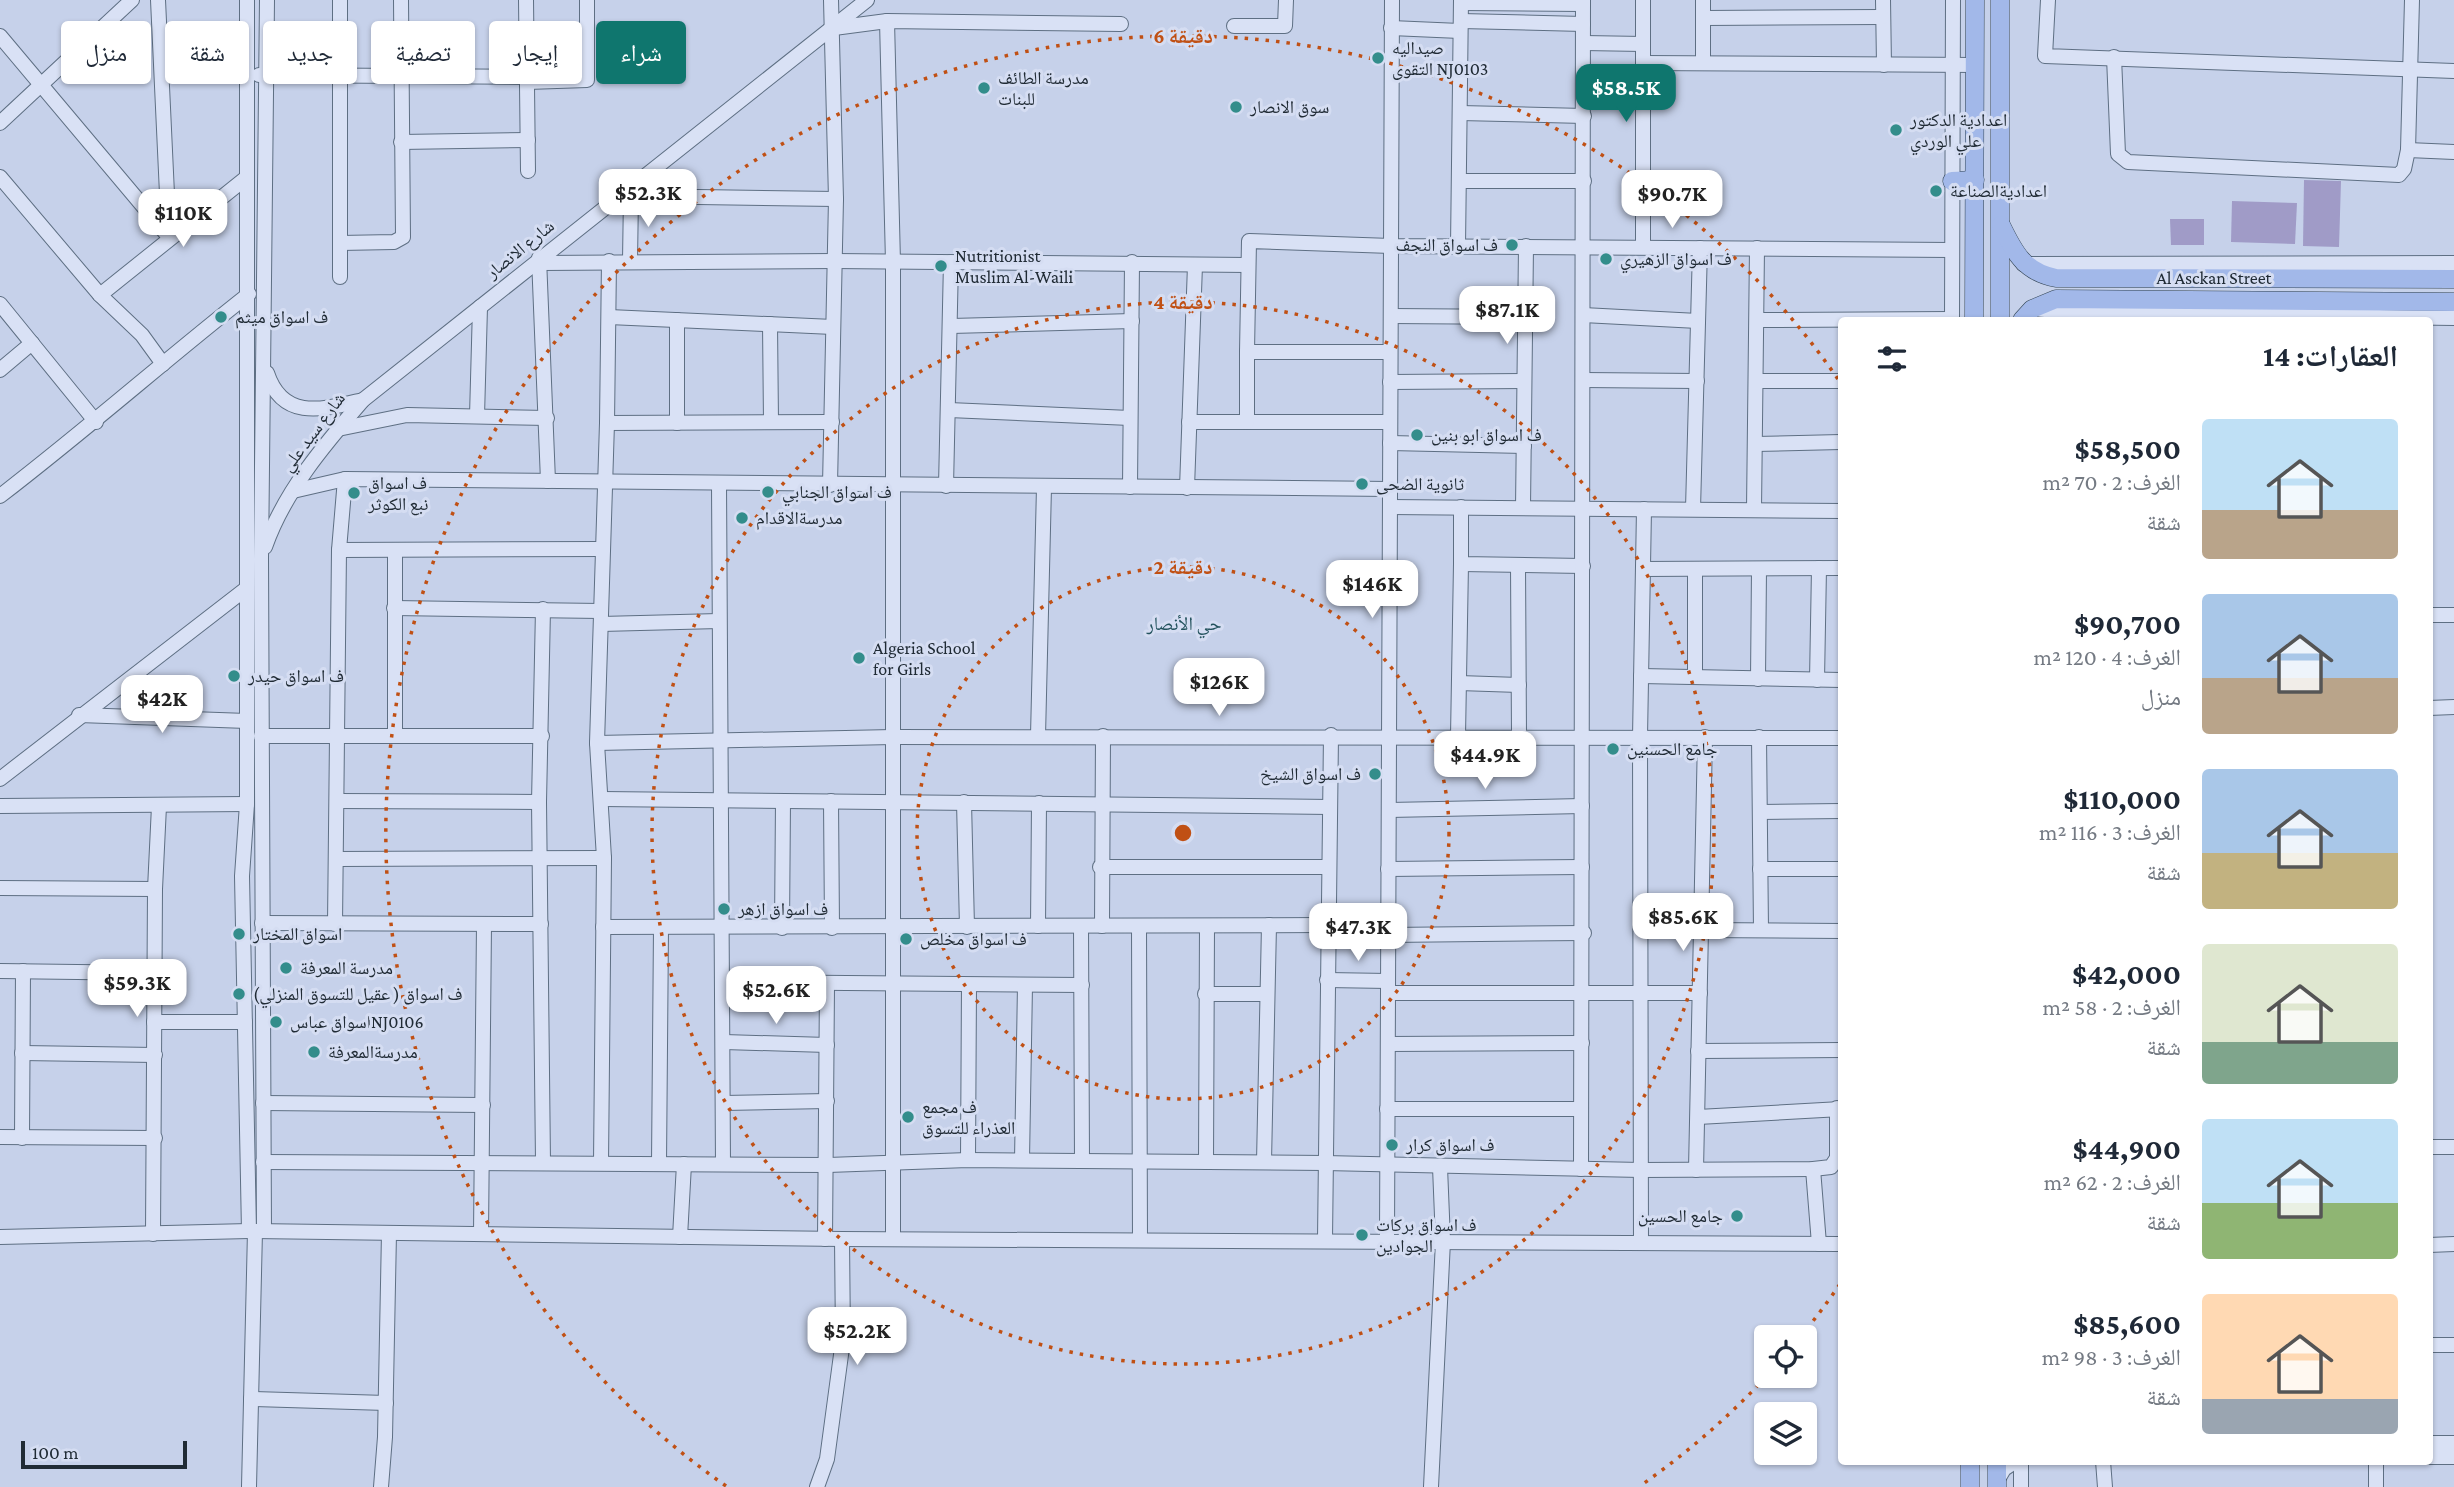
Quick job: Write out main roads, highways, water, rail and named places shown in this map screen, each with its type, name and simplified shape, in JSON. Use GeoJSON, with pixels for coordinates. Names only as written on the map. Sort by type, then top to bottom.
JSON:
{"type":"FeatureCollection","features":[{"type":"Feature","properties":{"kind":"main road"},"geometry":{"type":"LineString","coordinates":[[1974,317],[1975,0]]}},
{"type":"Feature","properties":{"kind":"main road"},"geometry":{"type":"LineString","coordinates":[[2000,0],[2000,317]]}},
{"type":"Feature","properties":{"kind":"main road"},"geometry":{"type":"LineString","coordinates":[[1952,181],[1975,180]]}},
{"type":"Feature","properties":{"kind":"main road","name":"Al Asckan Street"},"geometry":{"type":"LineString","coordinates":[[2001,225],[2023,264],[2041,275],[2056,278],[2144,278],[2181,270],[2424,271],[2454,279]]}},
{"type":"Feature","properties":{"kind":"main road"},"geometry":{"type":"LineString","coordinates":[[2112,311],[2122,289],[2116,278]]}},
{"type":"Feature","properties":{"kind":"main road"},"geometry":{"type":"LineString","coordinates":[[2144,278],[2140,288],[2147,300]]}},
{"type":"Feature","properties":{"kind":"main road","name":"Al Asckan Street"},"geometry":{"type":"LineString","coordinates":[[2027,314],[2056,299],[2112,311],[2147,300],[2331,308],[2454,302]]}},
{"type":"Feature","properties":{"kind":"main road"},"geometry":{"type":"LineString","coordinates":[[1970,1465],[1970,1487]]}},
{"type":"Feature","properties":{"kind":"main road"},"geometry":{"type":"LineString","coordinates":[[1997,1465],[1997,1484]]}},
{"type":"Feature","properties":{"kind":"place","name":"صيداليه التقوى NJ0103"},"geometry":{"type":"Point","coordinates":[1378,58]}},
{"type":"Feature","properties":{"kind":"place","name":"مدرسة الطائف للبنات"},"geometry":{"type":"Point","coordinates":[984,88]}},
{"type":"Feature","properties":{"kind":"place","name":"سوق الانصار"},"geometry":{"type":"Point","coordinates":[1236,107]}},
{"type":"Feature","properties":{"kind":"place","name":"اعدادية الدكتور علي الوردي"},"geometry":{"type":"Point","coordinates":[1896,130]}},
{"type":"Feature","properties":{"kind":"place","name":"اعداديةالصناعة"},"geometry":{"type":"Point","coordinates":[1936,191]}},
{"type":"Feature","properties":{"kind":"place","name":"ف اسواق النجف"},"geometry":{"type":"Point","coordinates":[1512,245]}},
{"type":"Feature","properties":{"kind":"place","name":"ف اسواق الزهيري"},"geometry":{"type":"Point","coordinates":[1606,259]}},
{"type":"Feature","properties":{"kind":"place","name":"Nutritionist Muslim Al-Waili"},"geometry":{"type":"Point","coordinates":[941,266]}},
{"type":"Feature","properties":{"kind":"place","name":"ف اسواق ميثم"},"geometry":{"type":"Point","coordinates":[221,317]}},
{"type":"Feature","properties":{"kind":"place","name":"ف اسواق ابو بنين"},"geometry":{"type":"Point","coordinates":[1417,435]}},
{"type":"Feature","properties":{"kind":"place","name":"ثانوية الضحى"},"geometry":{"type":"Point","coordinates":[1362,484]}},
{"type":"Feature","properties":{"kind":"place","name":"ف اسواق الجنابي"},"geometry":{"type":"Point","coordinates":[768,492]}},
{"type":"Feature","properties":{"kind":"place","name":"ف اسواق نبع الكوثر"},"geometry":{"type":"Point","coordinates":[354,493]}},
{"type":"Feature","properties":{"kind":"place","name":"مدرسةالاقدام"},"geometry":{"type":"Point","coordinates":[742,518]}},
{"type":"Feature","properties":{"kind":"place","name":"Algeria School for Girls"},"geometry":{"type":"Point","coordinates":[859,658]}},
{"type":"Feature","properties":{"kind":"place","name":"ف اسواق حيدر"},"geometry":{"type":"Point","coordinates":[234,676]}},
{"type":"Feature","properties":{"kind":"place","name":"جامع الحسنين"},"geometry":{"type":"Point","coordinates":[1613,749]}},
{"type":"Feature","properties":{"kind":"place","name":"ف اسواق الشيخ"},"geometry":{"type":"Point","coordinates":[1375,774]}},
{"type":"Feature","properties":{"kind":"place","name":"ف اسواق ازهر"},"geometry":{"type":"Point","coordinates":[724,909]}},
{"type":"Feature","properties":{"kind":"place","name":"اسواق المختار"},"geometry":{"type":"Point","coordinates":[239,934]}},
{"type":"Feature","properties":{"kind":"place","name":"ف اسواق مخلص"},"geometry":{"type":"Point","coordinates":[906,939]}},
{"type":"Feature","properties":{"kind":"place","name":"مدرسة المعرفة"},"geometry":{"type":"Point","coordinates":[286,968]}},
{"type":"Feature","properties":{"kind":"place","name":"ف اسواق ( عقيل للتسوق المنزلي)"},"geometry":{"type":"Point","coordinates":[239,994]}},
{"type":"Feature","properties":{"kind":"place","name":"اسواق عباسNJ0106"},"geometry":{"type":"Point","coordinates":[276,1022]}},
{"type":"Feature","properties":{"kind":"place","name":"مدرسةالمعرفة"},"geometry":{"type":"Point","coordinates":[314,1052]}},
{"type":"Feature","properties":{"kind":"place","name":"ف مجمع العذراء للتسوق"},"geometry":{"type":"Point","coordinates":[908,1117]}},
{"type":"Feature","properties":{"kind":"place","name":"ف اسواق كرار"},"geometry":{"type":"Point","coordinates":[1392,1145]}},
{"type":"Feature","properties":{"kind":"place","name":"جامع الحسين"},"geometry":{"type":"Point","coordinates":[1737,1216]}},
{"type":"Feature","properties":{"kind":"place","name":"ف اسواق بركات الجوادين"},"geometry":{"type":"Point","coordinates":[1362,1235]}},
{"type":"Feature","properties":{"kind":"district","name":"حي الأنصار"},"geometry":{"type":"Point","coordinates":[1184,623]}}]}
